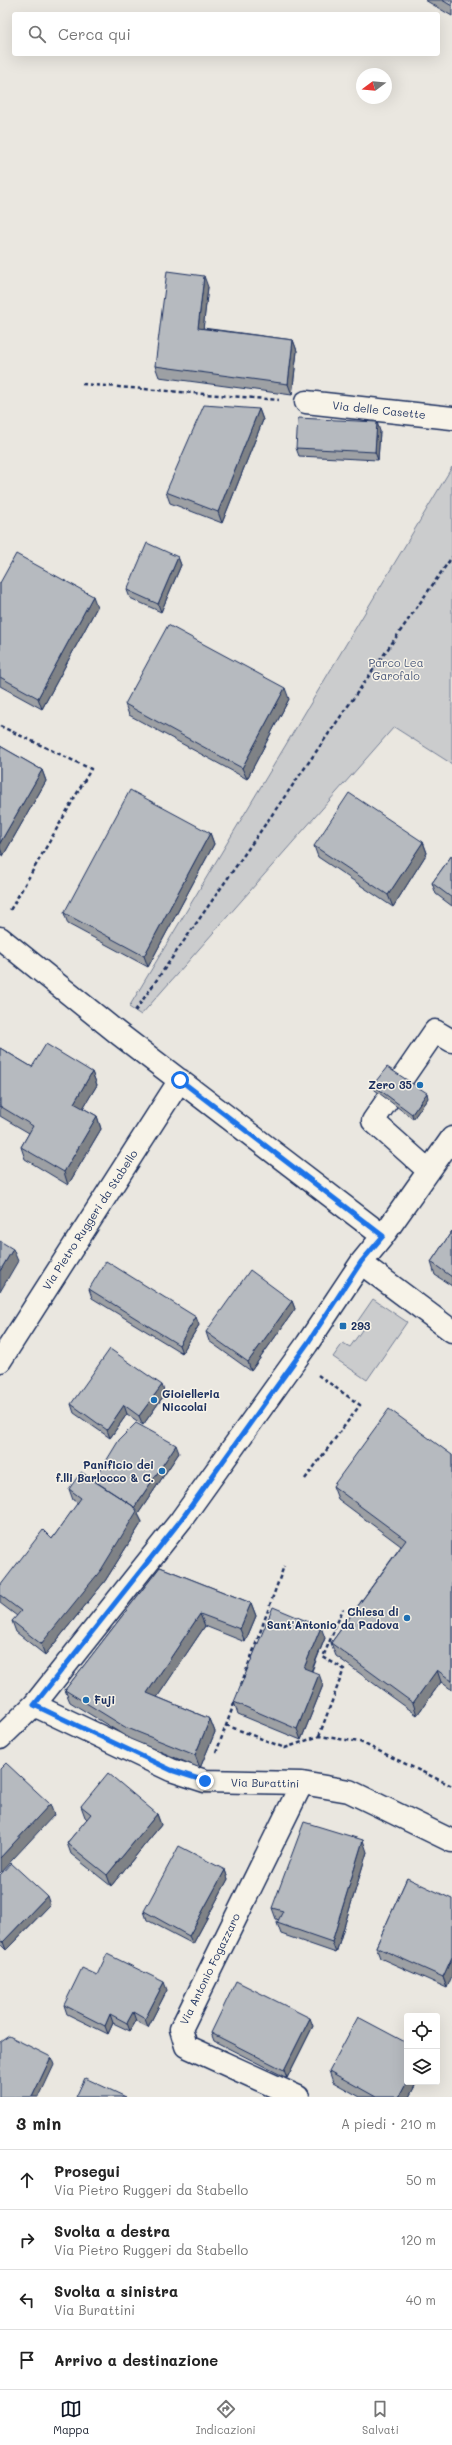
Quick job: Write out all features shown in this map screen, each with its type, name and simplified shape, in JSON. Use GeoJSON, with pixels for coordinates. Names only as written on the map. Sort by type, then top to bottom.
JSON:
{"type":"FeatureCollection","features":[{"type":"Feature","properties":{"kind":"street","name":"Via delle Casette"},"geometry":{"type":"LineString","coordinates":[[306,402],[452,418]]}},
{"type":"Feature","properties":{"kind":"street"},"geometry":{"type":"LineString","coordinates":[[0,938],[119,1034],[383,1236]]}},
{"type":"Feature","properties":{"kind":"street"},"geometry":{"type":"LineString","coordinates":[[429,1171],[373,1121],[435,1031],[452,1041]]}},
{"type":"Feature","properties":{"kind":"street","name":"Via Pietro Ruggeri da Stabello"},"geometry":{"type":"LineString","coordinates":[[0,1361],[180,1080]]}},
{"type":"Feature","properties":{"kind":"street"},"geometry":{"type":"LineString","coordinates":[[0,1738],[34,1705],[181,1520],[295,1359],[361,1262],[383,1236],[452,1138]]}},
{"type":"Feature","properties":{"kind":"street"},"geometry":{"type":"LineString","coordinates":[[361,1262],[452,1331]]}},
{"type":"Feature","properties":{"kind":"street","name":"Via Burattini"},"geometry":{"type":"LineString","coordinates":[[34,1705],[171,1770],[205,1781],[302,1783],[349,1791],[452,1841]]}},
{"type":"Feature","properties":{"kind":"street","name":"Via Antonio Fogazzaro"},"geometry":{"type":"LineString","coordinates":[[298,2097],[186,2046],[181,2029],[302,1783]]}},
{"type":"Feature","properties":{"kind":"path"},"geometry":{"type":"LineString","coordinates":[[82,384],[306,402]]}},
{"type":"Feature","properties":{"kind":"path"},"geometry":{"type":"LineString","coordinates":[[136,1011],[452,557]]}},
{"type":"Feature","properties":{"kind":"path"},"geometry":{"type":"LineString","coordinates":[[0,726],[91,769],[8,914]]}},
{"type":"Feature","properties":{"kind":"path"},"geometry":{"type":"LineString","coordinates":[[295,1359],[360,1404],[305,1479]]}},
{"type":"Feature","properties":{"kind":"path"},"geometry":{"type":"LineString","coordinates":[[240,1689],[284,1566]]}},
{"type":"Feature","properties":{"kind":"path"},"geometry":{"type":"LineString","coordinates":[[319,1736],[344,1669],[323,1657],[343,1609]]}},
{"type":"Feature","properties":{"kind":"path"},"geometry":{"type":"LineString","coordinates":[[205,1781],[237,1696]]}},
{"type":"Feature","properties":{"kind":"path"},"geometry":{"type":"LineString","coordinates":[[226,1725],[285,1748],[319,1736],[360,1742],[452,1786]]}},
{"type":"Feature","properties":{"kind":"green space","name":"Parco Lea Garofalo"},"geometry":{"type":"Polygon","coordinates":[[[452,467],[452,764],[394,727],[141,1015],[129,1007],[452,467]]]}},
{"type":"Feature","properties":{"kind":"green space"},"geometry":{"type":"Polygon","coordinates":[[[373,1299],[407,1322],[367,1380],[333,1357],[343,1343],[350,1347],[362,1330],[355,1325],[373,1299]]]}},
{"type":"Feature","properties":{"kind":"building"},"geometry":{"type":"Polygon","coordinates":[[[442,0],[452,0],[452,6],[442,0]]]}},
{"type":"Feature","properties":{"kind":"building"},"geometry":{"type":"Polygon","coordinates":[[[167,271],[204,276],[198,328],[293,340],[288,384],[155,366],[167,271]]]}},
{"type":"Feature","properties":{"kind":"building"},"geometry":{"type":"Polygon","coordinates":[[[204,405],[259,409],[218,512],[166,492],[204,405]]]}},
{"type":"Feature","properties":{"kind":"building"},"geometry":{"type":"Polygon","coordinates":[[[298,418],[377,422],[375,452],[296,448],[298,418]]]}},
{"type":"Feature","properties":{"kind":"building"},"geometry":{"type":"Polygon","coordinates":[[[147,543],[178,557],[158,604],[127,590],[147,543]]]}},
{"type":"Feature","properties":{"kind":"building"},"geometry":{"type":"Polygon","coordinates":[[[16,554],[93,596],[38,698],[0,677],[0,583],[16,554]]]}},
{"type":"Feature","properties":{"kind":"building"},"geometry":{"type":"Polygon","coordinates":[[[168,625],[285,688],[242,768],[125,704],[168,625]]]}},
{"type":"Feature","properties":{"kind":"building"},"geometry":{"type":"Polygon","coordinates":[[[0,746],[42,770],[0,843],[0,746]]]}},
{"type":"Feature","properties":{"kind":"building"},"geometry":{"type":"Polygon","coordinates":[[[130,790],[210,833],[144,956],[64,913],[130,790]]]}},
{"type":"Feature","properties":{"kind":"building"},"geometry":{"type":"Polygon","coordinates":[[[349,793],[423,842],[388,895],[314,846],[349,793]]]}},
{"type":"Feature","properties":{"kind":"building"},"geometry":{"type":"Polygon","coordinates":[[[452,855],[452,898],[432,883],[452,855]]]}},
{"type":"Feature","properties":{"kind":"building"},"geometry":{"type":"Polygon","coordinates":[[[46,1044],[92,1072],[74,1103],[97,1116],[64,1172],[21,1147],[33,1126],[0,1106],[0,1048],[32,1067],[46,1044]]]}},
{"type":"Feature","properties":{"kind":"building"},"geometry":{"type":"Polygon","coordinates":[[[387,1067],[427,1093],[412,1114],[373,1085],[387,1067]]]}},
{"type":"Feature","properties":{"kind":"building"},"geometry":{"type":"Polygon","coordinates":[[[452,1231],[452,1277],[431,1262],[452,1231]]]}},
{"type":"Feature","properties":{"kind":"building"},"geometry":{"type":"Polygon","coordinates":[[[0,1241],[13,1249],[0,1271],[0,1241]]]}},
{"type":"Feature","properties":{"kind":"building"},"geometry":{"type":"Polygon","coordinates":[[[106,1261],[196,1317],[179,1345],[89,1289],[106,1261]]]}},
{"type":"Feature","properties":{"kind":"building"},"geometry":{"type":"Polygon","coordinates":[[[250,1270],[292,1301],[248,1362],[206,1332],[250,1270]]]}},
{"type":"Feature","properties":{"kind":"building"},"geometry":{"type":"Polygon","coordinates":[[[110,1349],[162,1385],[139,1416],[124,1405],[107,1430],[71,1404],[110,1349]]]}},
{"type":"Feature","properties":{"kind":"building"},"geometry":{"type":"Polygon","coordinates":[[[389,1409],[452,1455],[452,1681],[437,1670],[413,1703],[331,1643],[406,1540],[333,1486],[389,1409]]]}},
{"type":"Feature","properties":{"kind":"building"},"geometry":{"type":"Polygon","coordinates":[[[136,1423],[176,1445],[134,1508],[94,1481],[119,1440],[136,1423]]]}},
{"type":"Feature","properties":{"kind":"building"},"geometry":{"type":"Polygon","coordinates":[[[81,1472],[133,1506],[137,1511],[101,1570],[41,1644],[12,1621],[21,1611],[0,1595],[0,1586],[43,1530],[52,1539],[81,1498],[69,1489],[81,1472]]]}},
{"type":"Feature","properties":{"kind":"building"},"geometry":{"type":"Polygon","coordinates":[[[160,1567],[251,1603],[240,1629],[200,1614],[147,1693],[210,1719],[195,1755],[125,1727],[65,1690],[160,1567]]]}},
{"type":"Feature","properties":{"kind":"building"},"geometry":{"type":"Polygon","coordinates":[[[273,1607],[321,1627],[304,1668],[319,1674],[297,1729],[234,1702],[273,1607]]]}},
{"type":"Feature","properties":{"kind":"building"},"geometry":{"type":"Polygon","coordinates":[[[6,1763],[50,1804],[0,1858],[0,1769],[6,1763]]]}},
{"type":"Feature","properties":{"kind":"building"},"geometry":{"type":"Polygon","coordinates":[[[108,1773],[157,1814],[107,1875],[67,1843],[91,1814],[81,1806],[108,1773]]]}},
{"type":"Feature","properties":{"kind":"building"},"geometry":{"type":"Polygon","coordinates":[[[304,1822],[363,1840],[332,1942],[277,1923],[283,1911],[272,1908],[304,1822]]]}},
{"type":"Feature","properties":{"kind":"building"},"geometry":{"type":"Polygon","coordinates":[[[179,1846],[225,1870],[189,1936],[144,1911],[179,1846]]]}},
{"type":"Feature","properties":{"kind":"building"},"geometry":{"type":"Polygon","coordinates":[[[11,1863],[47,1896],[3,1942],[0,1939],[0,1875],[11,1863]]]}},
{"type":"Feature","properties":{"kind":"building"},"geometry":{"type":"Polygon","coordinates":[[[407,1878],[452,1899],[452,1957],[443,1977],[376,1947],[407,1878]]]}},
{"type":"Feature","properties":{"kind":"building"},"geometry":{"type":"Polygon","coordinates":[[[107,1954],[164,1982],[145,2019],[133,2012],[127,2023],[110,2014],[105,2026],[64,2005],[82,1968],[97,1975],[107,1954]]]}},
{"type":"Feature","properties":{"kind":"building"},"geometry":{"type":"Polygon","coordinates":[[[236,1981],[310,2018],[284,2070],[211,2033],[236,1981]]]}},
{"type":"Feature","properties":{"kind":"building"},"geometry":{"type":"Polygon","coordinates":[[[358,2017],[404,2041],[404,2085],[405,2085],[399,2097],[376,2097],[329,2071],[358,2017]]]}},
{"type":"Feature","properties":{"kind":"building"},"geometry":{"type":"Polygon","coordinates":[[[9,2036],[51,2057],[32,2097],[0,2097],[0,2042],[9,2036]]]}},
{"type":"Feature","properties":{"kind":"building"},"geometry":{"type":"Polygon","coordinates":[[[85,2078],[126,2097],[76,2097],[85,2078]]]}},
{"type":"Feature","properties":{"kind":"place","name":"Zero 35"},"geometry":{"type":"Point","coordinates":[420,1085]}},
{"type":"Feature","properties":{"kind":"place","name":"293"},"geometry":{"type":"Point","coordinates":[343,1326]}},
{"type":"Feature","properties":{"kind":"place","name":"Gioielleria Niccolai"},"geometry":{"type":"Point","coordinates":[154,1400]}},
{"type":"Feature","properties":{"kind":"place","name":"Panificio dei f.lli Barlocco & C."},"geometry":{"type":"Point","coordinates":[162,1471]}},
{"type":"Feature","properties":{"kind":"place","name":"Chiesa di Sant'Antonio da Padova"},"geometry":{"type":"Point","coordinates":[407,1618]}},
{"type":"Feature","properties":{"kind":"place","name":"Fuji"},"geometry":{"type":"Point","coordinates":[86,1700]}},
{"type":"Feature","properties":{"kind":"route"},"geometry":{"type":"LineString","coordinates":[[180,1080],[383,1236],[361,1262],[307,1344],[181,1520],[34,1705],[171,1770],[205,1781]]}}]}
